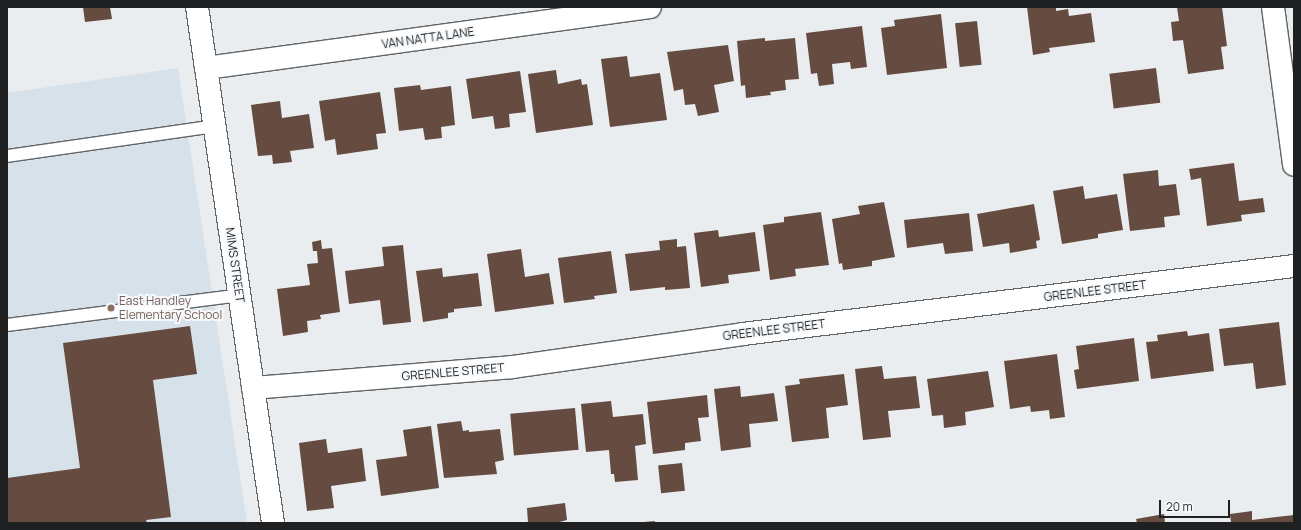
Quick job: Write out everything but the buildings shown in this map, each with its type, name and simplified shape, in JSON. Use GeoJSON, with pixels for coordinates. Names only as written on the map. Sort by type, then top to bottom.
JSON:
{"type":"FeatureCollection","features":[{"type":"Feature","properties":{"kind":"street","name":"MIMS STREET"},"geometry":{"type":"LineString","coordinates":[[197,7],[273,523]]}},
{"type":"Feature","properties":{"kind":"street","name":"VAN NATTA LANE"},"geometry":{"type":"LineString","coordinates":[[206,68],[650,7]]}},
{"type":"Feature","properties":{"kind":"street"},"geometry":{"type":"LineString","coordinates":[[1273,7],[1294,165]]}},
{"type":"Feature","properties":{"kind":"street","name":"GREENLEE STREET"},"geometry":{"type":"LineString","coordinates":[[253,388],[512,366],[742,334],[1294,266]]}},
{"type":"Feature","properties":{"kind":"lane"},"geometry":{"type":"LineString","coordinates":[[7,156],[214,126]]}},
{"type":"Feature","properties":{"kind":"lane"},"geometry":{"type":"LineString","coordinates":[[7,325],[240,296]]}},
{"type":"Feature","properties":{"kind":"shaded area","name":"East Handley Elementary School"},"geometry":{"type":"Polygon","coordinates":[[[178,68],[247,523],[7,523],[7,93],[178,68]]]}},
{"type":"Feature","properties":{"kind":"place","name":"East Handley Elementary School"},"geometry":{"type":"Point","coordinates":[111,308]}}]}
